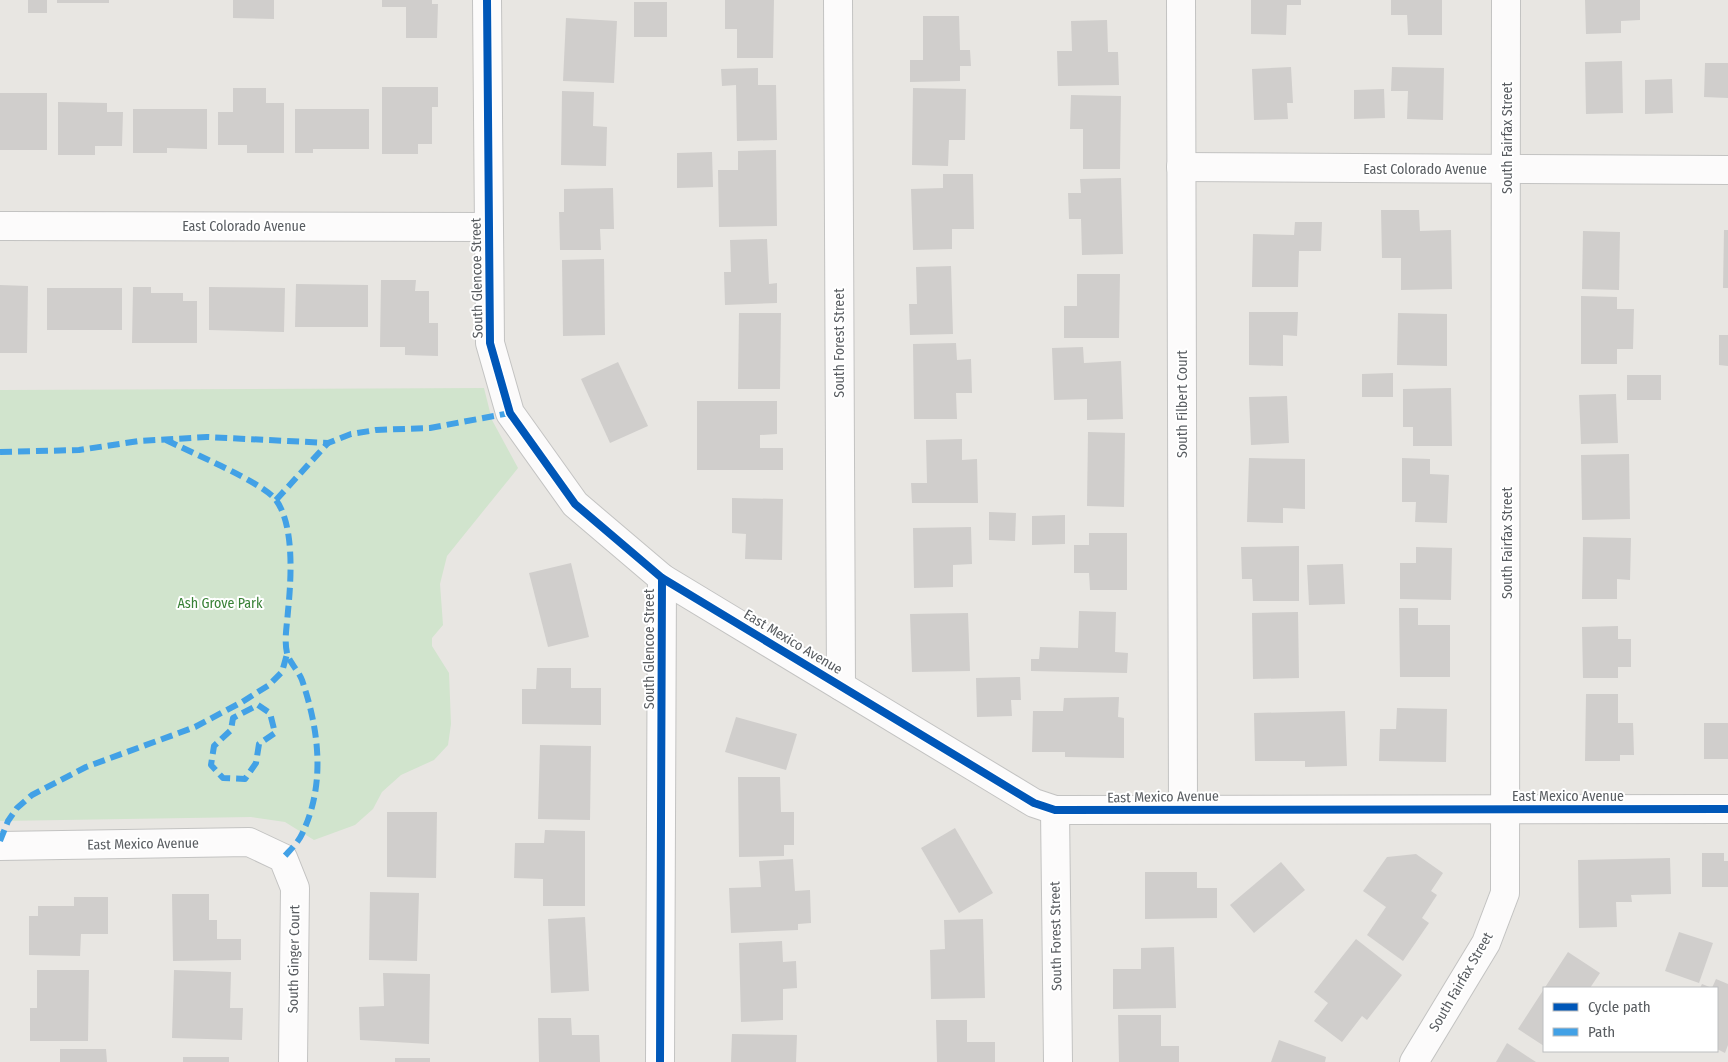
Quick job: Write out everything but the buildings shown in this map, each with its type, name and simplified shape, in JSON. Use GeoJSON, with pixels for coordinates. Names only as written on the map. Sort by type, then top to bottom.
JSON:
{"type":"FeatureCollection","features":[{"type":"Feature","properties":{"kind":"street","name":"South Glencoe Street"},"geometry":{"type":"LineString","coordinates":[[486,0],[490,343],[510,413],[575,504],[662,578],[660,1062]]}},
{"type":"Feature","properties":{"kind":"street","name":"South Forest Street"},"geometry":{"type":"LineString","coordinates":[[838,0],[841,686]]}},
{"type":"Feature","properties":{"kind":"street","name":"South Filbert Court"},"geometry":{"type":"LineString","coordinates":[[1181,0],[1183,808]]}},
{"type":"Feature","properties":{"kind":"street","name":"South Fairfax Street"},"geometry":{"type":"LineString","coordinates":[[1414,1062],[1486,943],[1506,894],[1508,170],[1506,0]]}},
{"type":"Feature","properties":{"kind":"street","name":"East Colorado Avenue"},"geometry":{"type":"LineString","coordinates":[[1182,167],[1728,170]]}},
{"type":"Feature","properties":{"kind":"street","name":"East Colorado Avenue"},"geometry":{"type":"LineString","coordinates":[[0,226],[488,227]]}},
{"type":"Feature","properties":{"kind":"street","name":"East Mexico Avenue"},"geometry":{"type":"LineString","coordinates":[[662,578],[1034,803],[1055,810],[1183,808],[1728,809]]}},
{"type":"Feature","properties":{"kind":"street","name":"South Forest Street"},"geometry":{"type":"LineString","coordinates":[[1055,810],[1058,1062]]}},
{"type":"Feature","properties":{"kind":"street","name":"East Mexico Avenue"},"geometry":{"type":"LineString","coordinates":[[0,846],[249,842],[283,858]]}},
{"type":"Feature","properties":{"kind":"street","name":"South Ginger Court"},"geometry":{"type":"LineString","coordinates":[[283,858],[295,888],[293,1062]]}},
{"type":"Feature","properties":{"kind":"green space","name":"Ash Grove Park"},"geometry":{"type":"Polygon","coordinates":[[[484,388],[492,420],[518,468],[447,556],[440,584],[443,625],[432,638],[432,646],[449,673],[451,724],[448,745],[434,760],[401,775],[382,792],[373,809],[355,825],[314,840],[285,822],[251,817],[0,821],[0,390],[484,388]]]}},
{"type":"Feature","properties":{"kind":"marked path"},"geometry":{"type":"LineString","coordinates":[[0,452],[79,450],[139,441],[207,437],[328,443],[351,434],[376,430],[430,428],[510,413]]}},
{"type":"Feature","properties":{"kind":"marked path"},"geometry":{"type":"LineString","coordinates":[[166,440],[241,476],[268,493],[276,500],[286,524],[291,570],[286,648],[290,660],[302,680],[313,718],[316,738],[317,776],[315,796],[310,815],[296,844],[283,858]]}},
{"type":"Feature","properties":{"kind":"marked path"},"geometry":{"type":"LineString","coordinates":[[276,500],[328,443]]}},
{"type":"Feature","properties":{"kind":"marked path"},"geometry":{"type":"LineString","coordinates":[[0,841],[8,821],[17,808],[32,795],[86,767],[195,727],[242,702],[269,685],[282,672],[287,654]]}},
{"type":"Feature","properties":{"kind":"marked path"},"geometry":{"type":"LineString","coordinates":[[258,705],[270,713],[275,733],[259,744],[256,763],[245,779],[223,778],[211,765],[214,746],[231,730],[233,718],[258,705]]}},
{"type":"Feature","properties":{"kind":"cycle path"},"geometry":{"type":"LineString","coordinates":[[487,0],[490,343],[510,413],[575,504],[662,578],[660,1062]]}},
{"type":"Feature","properties":{"kind":"cycle path"},"geometry":{"type":"LineString","coordinates":[[662,578],[1034,803],[1055,810],[1728,809]]}}]}
